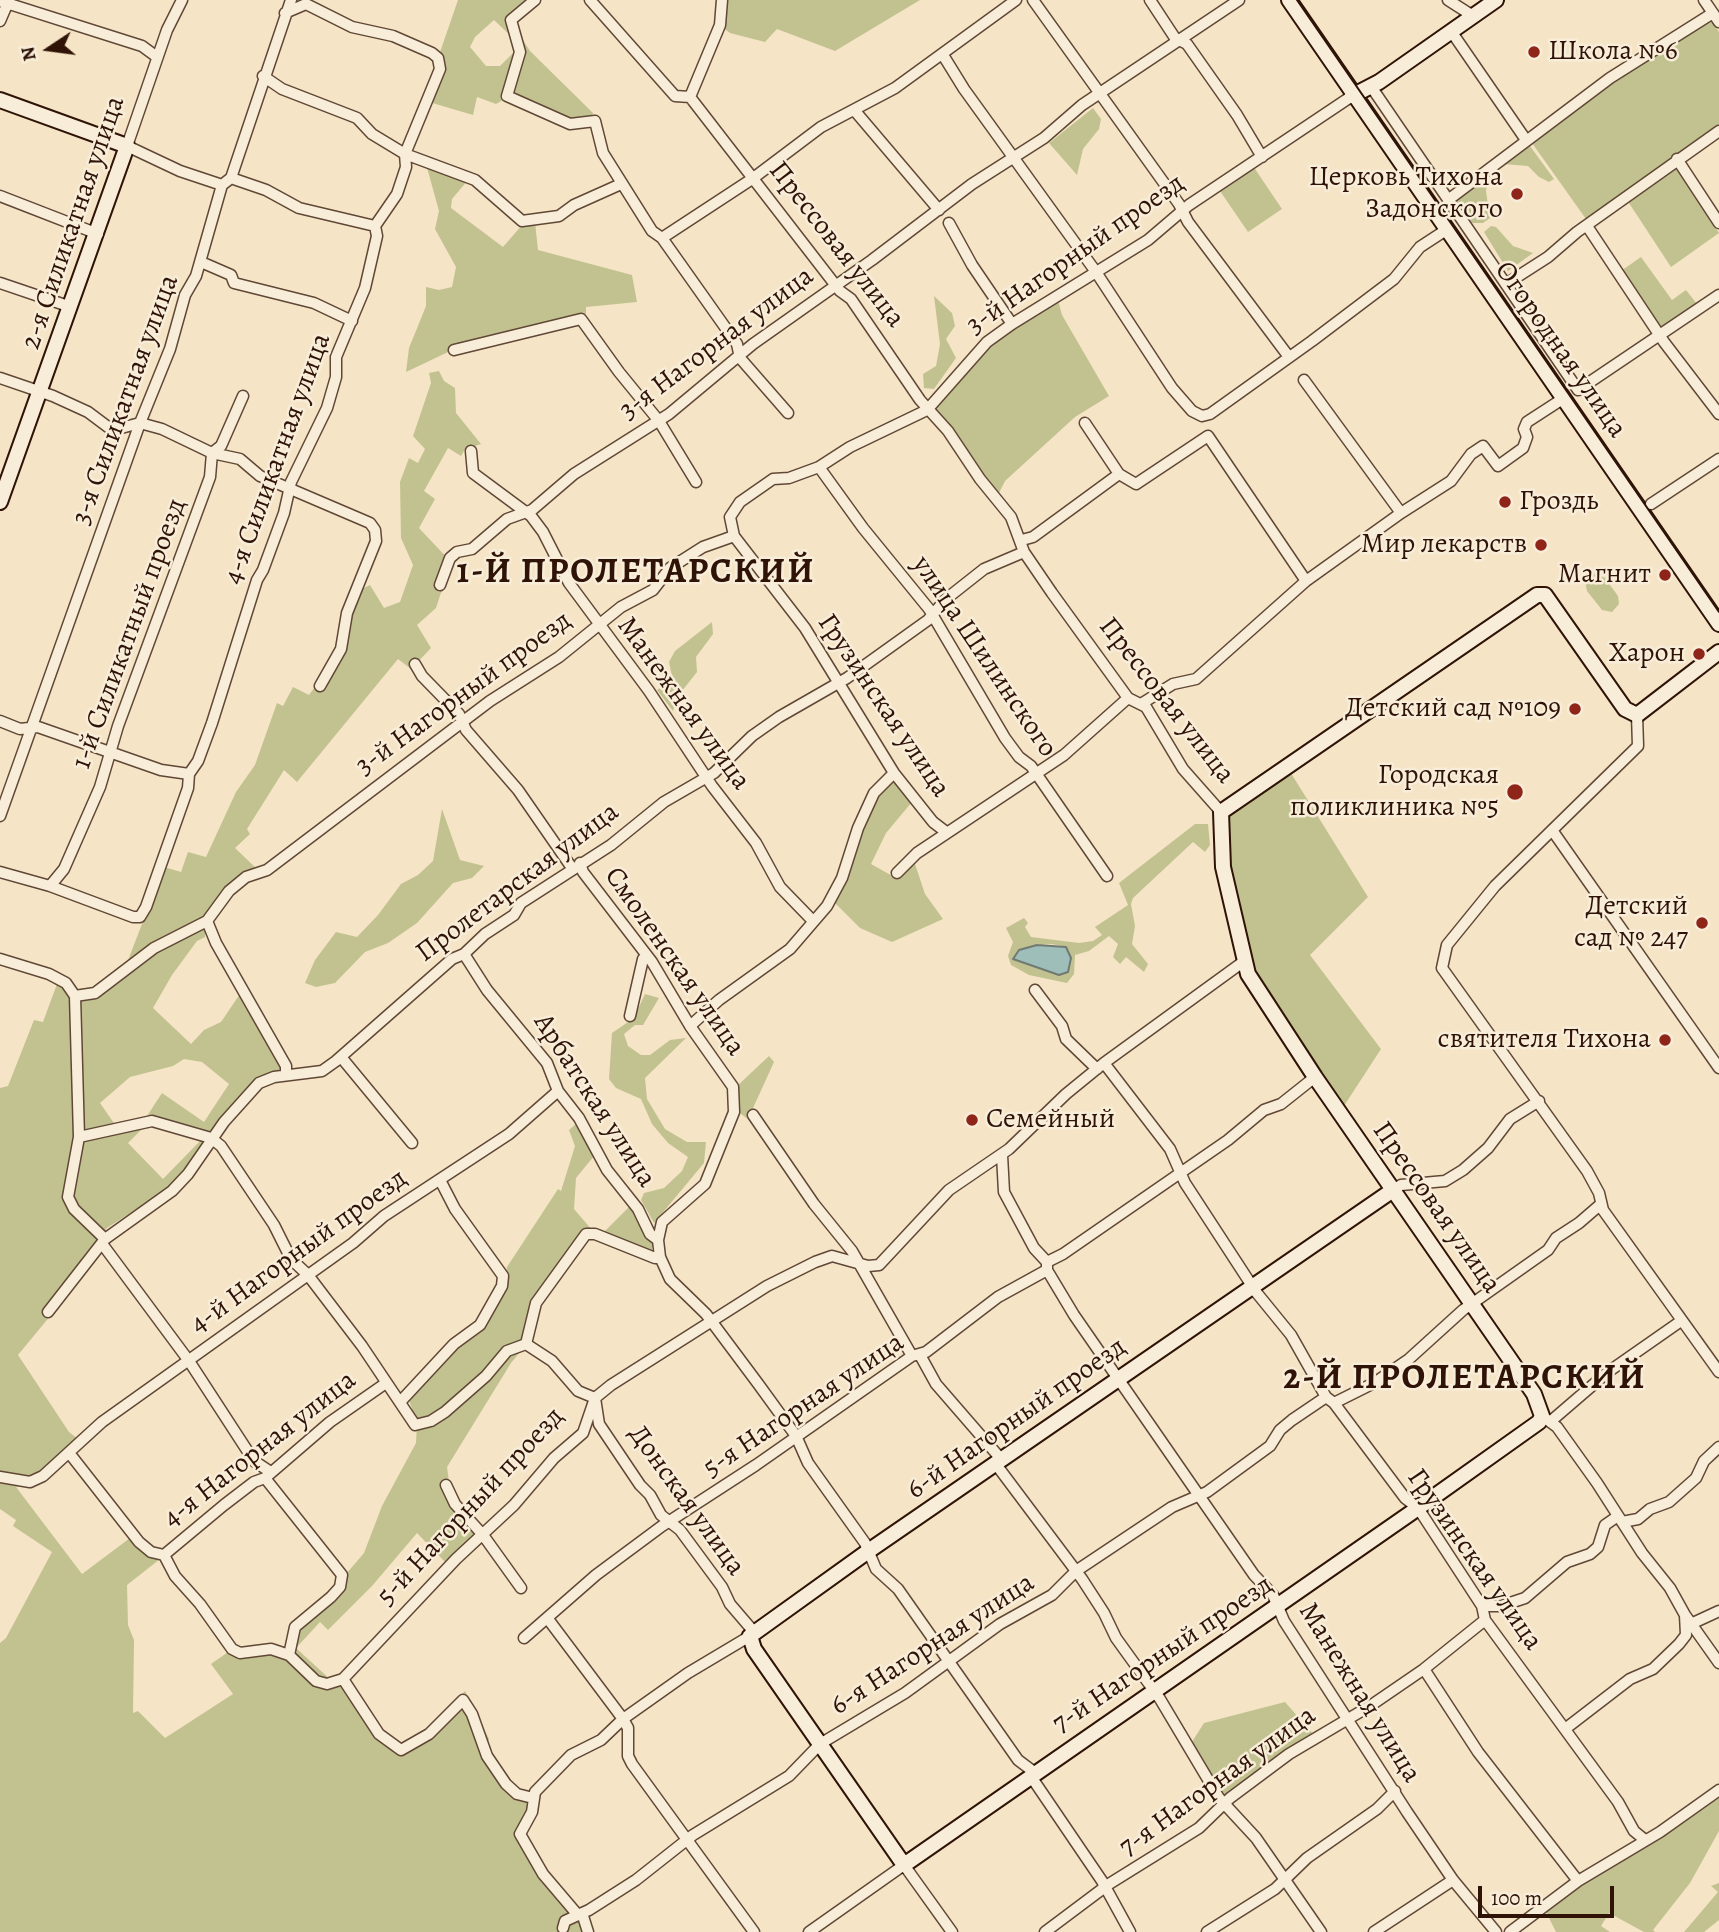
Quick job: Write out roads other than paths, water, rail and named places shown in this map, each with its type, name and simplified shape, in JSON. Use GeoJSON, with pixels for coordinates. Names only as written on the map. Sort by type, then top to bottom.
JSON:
{"type":"FeatureCollection","features":[{"type":"Feature","properties":{"kind":"street","name":"2-я Силикатная улица"},"geometry":{"type":"LineString","coordinates":[[0,502],[98,234],[157,57],[182,0]]}},
{"type":"Feature","properties":{"kind":"street","name":"3-я Силикатная улица"},"geometry":{"type":"LineString","coordinates":[[0,816],[139,423],[170,349],[185,295],[201,262],[290,0]]}},
{"type":"Feature","properties":{"kind":"street"},"geometry":{"type":"LineString","coordinates":[[535,0],[511,20],[520,52],[507,96],[570,124],[595,121],[603,153],[621,184],[737,344],[740,358],[788,413]]}},
{"type":"Feature","properties":{"kind":"street","name":"Прессовая улица"},"geometry":{"type":"LineString","coordinates":[[590,0],[675,96],[690,97],[835,284],[851,299],[927,410],[948,431],[980,479],[1011,517],[1022,540],[1024,552],[1128,698],[1146,707],[1183,769],[1221,812],[1223,867],[1243,961],[1315,1077],[1473,1303],[1540,1403],[1547,1418],[1670,1588],[1685,1615],[1719,1663]]}},
{"type":"Feature","properties":{"kind":"street"},"geometry":{"type":"LineString","coordinates":[[690,97],[720,25],[722,0]]}},
{"type":"Feature","properties":{"kind":"street"},"geometry":{"type":"LineString","coordinates":[[662,238],[752,179],[821,127],[855,111],[943,55],[1016,0]]}},
{"type":"Feature","properties":{"kind":"street"},"geometry":{"type":"LineString","coordinates":[[1033,0],[1179,204],[1182,212],[1289,357]]}},
{"type":"Feature","properties":{"kind":"street"},"geometry":{"type":"LineString","coordinates":[[1150,0],[1175,38],[1186,44],[1237,115],[1262,157]]}},
{"type":"Feature","properties":{"kind":"street","name":"3-я Нагорная улица"},"geometry":{"type":"LineString","coordinates":[[440,585],[450,558],[457,552],[472,549],[507,519],[526,513],[574,474],[659,421],[740,358],[753,344],[835,284],[1100,95],[1239,0]]}},
{"type":"Feature","properties":{"kind":"street","name":"Огородная улица"},"geometry":{"type":"LineString","coordinates":[[1289,0],[1352,96],[1719,624]]}},
{"type":"Feature","properties":{"kind":"street"},"geometry":{"type":"LineString","coordinates":[[1448,0],[1473,16]]}},
{"type":"Feature","properties":{"kind":"street","name":"3-й Нагорный проезд"},"geometry":{"type":"LineString","coordinates":[[207,921],[229,891],[246,877],[267,870],[462,723],[559,657],[621,607],[653,590],[670,568],[703,547],[734,536],[730,517],[740,502],[773,479],[789,478],[819,467],[850,447],[927,410],[987,342],[1148,240],[1182,212],[1352,96],[1379,82],[1496,0]]}},
{"type":"Feature","properties":{"kind":"street"},"geometry":{"type":"LineString","coordinates":[[1448,200],[1640,57],[1716,17],[1704,0]]}},
{"type":"Feature","properties":{"kind":"street"},"geometry":{"type":"LineString","coordinates":[[0,21],[5,1],[142,46],[157,57]]}},
{"type":"Feature","properties":{"kind":"street"},"geometry":{"type":"LineString","coordinates":[[285,13],[305,2]]}},
{"type":"Feature","properties":{"kind":"street","name":"4-я Силикатная улица"},"geometry":{"type":"LineString","coordinates":[[50,886],[133,917],[140,917],[146,908],[188,788],[189,774],[198,761],[212,723],[257,580],[264,570],[284,513],[289,488],[327,408],[336,377],[336,357],[365,288],[377,236],[376,226],[397,194],[405,167],[405,154],[440,69],[438,58],[393,36],[352,27],[305,2]]}},
{"type":"Feature","properties":{"kind":"street"},"geometry":{"type":"LineString","coordinates":[[1451,31],[1526,140]]}},
{"type":"Feature","properties":{"kind":"street"},"geometry":{"type":"LineString","coordinates":[[943,55],[964,89],[1015,156],[1096,272],[1101,284],[1172,388],[1192,411],[1202,416],[1210,414],[1394,279],[1420,247],[1446,230]]}},
{"type":"Feature","properties":{"kind":"street"},"geometry":{"type":"LineString","coordinates":[[263,76],[282,89],[357,118],[372,134],[405,154],[475,180],[522,221],[559,216],[574,205],[621,184]]}},
{"type":"Feature","properties":{"kind":"street"},"geometry":{"type":"LineString","coordinates":[[1370,85],[1578,390],[1719,295]]}},
{"type":"Feature","properties":{"kind":"street"},"geometry":{"type":"LineString","coordinates":[[0,100],[127,146],[180,171],[266,190],[299,208],[376,226]]}},
{"type":"Feature","properties":{"kind":"street"},"geometry":{"type":"LineString","coordinates":[[855,111],[939,210]]}},
{"type":"Feature","properties":{"kind":"street"},"geometry":{"type":"LineString","coordinates":[[1506,284],[1548,257],[1677,159],[1719,131]]}},
{"type":"Feature","properties":{"kind":"street"},"geometry":{"type":"LineString","coordinates":[[1677,159],[1719,223]]}},
{"type":"Feature","properties":{"kind":"street"},"geometry":{"type":"LineString","coordinates":[[0,196],[98,234]]}},
{"type":"Feature","properties":{"kind":"street"},"geometry":{"type":"LineString","coordinates":[[949,223],[972,265],[1012,324]]}},
{"type":"Feature","properties":{"kind":"street"},"geometry":{"type":"LineString","coordinates":[[1587,226],[1660,334],[1719,414]]}},
{"type":"Feature","properties":{"kind":"street"},"geometry":{"type":"LineString","coordinates":[[201,262],[231,275],[234,283],[299,302],[314,303],[352,321]]}},
{"type":"Feature","properties":{"kind":"street"},"geometry":{"type":"LineString","coordinates":[[0,283],[71,307]]}},
{"type":"Feature","properties":{"kind":"street"},"geometry":{"type":"LineString","coordinates":[[454,350],[581,318],[619,372],[659,421],[696,482]]}},
{"type":"Feature","properties":{"kind":"street"},"geometry":{"type":"LineString","coordinates":[[0,378],[41,390],[88,412],[108,427],[121,428],[139,423],[162,429],[212,453],[240,458],[260,476],[352,513],[375,530],[376,541],[347,613],[341,649],[320,686]]}},
{"type":"Feature","properties":{"kind":"street"},"geometry":{"type":"LineString","coordinates":[[1304,380],[1401,513]]}},
{"type":"Feature","properties":{"kind":"street","name":"1-й Силикатный проезд"},"geometry":{"type":"LineString","coordinates":[[50,886],[64,869],[95,799],[110,750],[203,498],[210,477],[212,453],[220,446],[243,396]]}},
{"type":"Feature","properties":{"kind":"street"},"geometry":{"type":"LineString","coordinates":[[1141,704],[1172,684],[1196,680],[1306,581],[1451,481],[1471,454],[1483,446],[1498,466],[1523,448],[1527,437],[1524,429],[1527,422],[1564,398]]}},
{"type":"Feature","properties":{"kind":"street"},"geometry":{"type":"LineString","coordinates":[[1085,423],[1119,474],[1136,484],[1208,436],[1306,581]]}},
{"type":"Feature","properties":{"kind":"street"},"geometry":{"type":"LineString","coordinates":[[121,428],[132,447]]}},
{"type":"Feature","properties":{"kind":"street","name":"Манежная улица"},"geometry":{"type":"LineString","coordinates":[[471,451],[474,473],[526,513],[543,532],[569,583],[598,625],[756,843],[780,887],[813,921]]}},
{"type":"Feature","properties":{"kind":"street"},"geometry":{"type":"LineString","coordinates":[[1651,504],[1719,458]]}},
{"type":"Feature","properties":{"kind":"street","name":"улица Шилинского"},"geometry":{"type":"LineString","coordinates":[[819,467],[933,616],[1005,738],[1035,772],[1107,876]]}},
{"type":"Feature","properties":{"kind":"street"},"geometry":{"type":"LineString","coordinates":[[1022,540],[1034,537],[1119,474]]}},
{"type":"Feature","properties":{"kind":"street","name":"Грузинская улица"},"geometry":{"type":"LineString","coordinates":[[734,536],[805,628],[894,774],[933,822],[946,832]]}},
{"type":"Feature","properties":{"kind":"street","name":"Пролетарская улица"},"geometry":{"type":"LineString","coordinates":[[48,1312],[104,1242],[172,1191],[214,1140],[224,1122],[259,1083],[286,1075],[322,1070],[452,959],[464,954],[485,934],[514,915],[522,903],[576,865],[611,845],[664,802],[707,777],[752,736],[839,682],[933,616],[946,599],[984,569],[1024,552]]}},
{"type":"Feature","properties":{"kind":"street"},"geometry":{"type":"LineString","coordinates":[[1221,812],[1528,599],[1545,595],[1625,709],[1637,715]]}},
{"type":"Feature","properties":{"kind":"street"},"geometry":{"type":"LineString","coordinates":[[1637,715],[1719,652]]}},
{"type":"Feature","properties":{"kind":"street","name":"Смоленская улица"},"geometry":{"type":"LineString","coordinates":[[415,664],[422,676],[459,714],[462,723],[518,790],[647,956],[690,1026],[733,1087],[734,1112],[705,1184],[662,1223],[658,1240]]}},
{"type":"Feature","properties":{"kind":"street"},"geometry":{"type":"LineString","coordinates":[[897,873],[917,852],[1064,755],[1128,698]]}},
{"type":"Feature","properties":{"kind":"street"},"geometry":{"type":"LineString","coordinates":[[1637,715],[1638,746],[1495,886],[1447,945],[1442,968],[1587,1171],[1601,1204],[1719,1373]]}},
{"type":"Feature","properties":{"kind":"street"},"geometry":{"type":"LineString","coordinates":[[0,721],[29,729],[38,727],[162,770],[189,774]]}},
{"type":"Feature","properties":{"kind":"street"},"geometry":{"type":"LineString","coordinates":[[690,1026],[719,1000],[790,949],[813,921],[836,890],[874,793],[894,774]]}},
{"type":"Feature","properties":{"kind":"street"},"geometry":{"type":"LineString","coordinates":[[1552,830],[1719,1068]]}},
{"type":"Feature","properties":{"kind":"street"},"geometry":{"type":"LineString","coordinates":[[0,872],[50,886]]}},
{"type":"Feature","properties":{"kind":"street"},"geometry":{"type":"LineString","coordinates":[[75,996],[95,993],[171,938],[207,921],[216,943],[286,1066],[286,1075]]}},
{"type":"Feature","properties":{"kind":"street","name":"Арбатская улица"},"geometry":{"type":"LineString","coordinates":[[464,954],[487,990],[547,1063],[558,1091],[579,1118],[607,1170],[638,1209],[650,1234],[658,1240]]}},
{"type":"Feature","properties":{"kind":"street"},"geometry":{"type":"LineString","coordinates":[[630,1016],[643,959],[647,956]]}},
{"type":"Feature","properties":{"kind":"street"},"geometry":{"type":"LineString","coordinates":[[0,959],[49,974],[66,983],[75,996],[79,1137],[68,1197],[74,1209],[104,1242],[189,1360],[254,1461],[267,1475]]}},
{"type":"Feature","properties":{"kind":"street","name":"5-й Нагорный проезд"},"geometry":{"type":"LineString","coordinates":[[344,1679],[456,1559],[583,1433],[595,1398],[611,1385],[711,1321],[815,1262],[832,1256],[856,1260],[867,1266],[880,1265],[949,1190],[1002,1155],[1100,1066],[1243,961]]}},
{"type":"Feature","properties":{"kind":"street","name":"Грузинская улица"},"geometry":{"type":"LineString","coordinates":[[1035,990],[1062,1026],[1066,1039],[1100,1066],[1170,1149],[1180,1171],[1253,1286],[1291,1335],[1330,1400],[1405,1498],[1418,1508],[1482,1606],[1485,1620],[1618,1802],[1634,1830],[1645,1840]]}},
{"type":"Feature","properties":{"kind":"street"},"geometry":{"type":"LineString","coordinates":[[341,1056],[412,1143]]}},
{"type":"Feature","properties":{"kind":"street","name":"5-я Нагорная улица"},"geometry":{"type":"LineString","coordinates":[[524,1638],[596,1575],[669,1523],[1047,1266],[1228,1140],[1264,1110],[1280,1104],[1315,1077]]}},
{"type":"Feature","properties":{"kind":"street","name":"4-й Нагорный проезд"},"geometry":{"type":"LineString","coordinates":[[0,1476],[30,1482],[43,1476],[102,1422],[308,1275],[384,1216],[509,1134],[558,1091]]}},
{"type":"Feature","properties":{"kind":"street","name":"6-й Нагорный проезд"},"geometry":{"type":"LineString","coordinates":[[580,1913],[543,1874],[523,1844],[520,1834],[532,1812],[533,1798],[559,1764],[601,1740],[623,1719],[688,1673],[752,1634],[998,1461],[1393,1190],[1401,1185],[1445,1181],[1488,1148],[1510,1119],[1539,1101]]}},
{"type":"Feature","properties":{"kind":"street"},"geometry":{"type":"LineString","coordinates":[[753,1115],[814,1204],[852,1251],[916,1356],[998,1461],[1076,1571],[1104,1613],[1116,1638],[1155,1691],[1224,1803],[1256,1838],[1321,1932]]}},
{"type":"Feature","properties":{"kind":"street"},"geometry":{"type":"LineString","coordinates":[[79,1137],[152,1121],[214,1140],[247,1184],[291,1259],[308,1275],[401,1401],[415,1425],[431,1421],[444,1412],[486,1376],[507,1351],[526,1343]]}},
{"type":"Feature","properties":{"kind":"street","name":"Манежная улица"},"geometry":{"type":"LineString","coordinates":[[1002,1155],[1004,1192],[1034,1248],[1118,1379],[1254,1574],[1273,1595],[1346,1718],[1453,1881],[1496,1932]]}},
{"type":"Feature","properties":{"kind":"street","name":"4-я Нагорная улица"},"geometry":{"type":"LineString","coordinates":[[401,1401],[454,1344],[480,1325],[500,1293],[503,1276],[455,1209],[440,1180]]}},
{"type":"Feature","properties":{"kind":"street","name":"6-я Нагорная улица"},"geometry":{"type":"LineString","coordinates":[[563,1928],[565,1921],[636,1880],[685,1840],[789,1776],[820,1744],[905,1693],[1000,1624],[1052,1595],[1076,1571],[1172,1507],[1199,1496],[1270,1446],[1280,1430],[1330,1400],[1374,1383],[1409,1359],[1473,1303],[1548,1250],[1556,1238],[1601,1204]]}},
{"type":"Feature","properties":{"kind":"street"},"geometry":{"type":"LineString","coordinates":[[526,1343],[536,1303],[586,1234],[595,1234],[655,1258],[660,1257]]}},
{"type":"Feature","properties":{"kind":"street"},"geometry":{"type":"LineString","coordinates":[[658,1240],[660,1257],[670,1279],[711,1321],[796,1436],[808,1463],[858,1532],[876,1569],[898,1589],[1018,1760],[1032,1773],[1130,1932]]}},
{"type":"Feature","properties":{"kind":"street","name":"7-й Нагорный проезд"},"geometry":{"type":"LineString","coordinates":[[809,1932],[1032,1773],[1278,1607],[1681,1321]]}},
{"type":"Feature","properties":{"kind":"street"},"geometry":{"type":"LineString","coordinates":[[526,1343],[552,1361],[578,1391],[595,1398]]}},
{"type":"Feature","properties":{"kind":"street","name":"4-я Нагорная улица"},"geometry":{"type":"LineString","coordinates":[[164,1555],[330,1422],[386,1384]]}},
{"type":"Feature","properties":{"kind":"street","name":"Донская улица"},"geometry":{"type":"LineString","coordinates":[[595,1398],[599,1423],[640,1485],[650,1495],[661,1515],[680,1530],[722,1587],[730,1604],[752,1634],[754,1649],[952,1932]]}},
{"type":"Feature","properties":{"kind":"street"},"geometry":{"type":"LineString","coordinates":[[1482,1606],[1501,1606],[1524,1598],[1567,1562],[1590,1554],[1598,1547],[1605,1525],[1620,1519],[1638,1519],[1650,1509],[1669,1502],[1696,1478],[1704,1461],[1719,1447]]}},
{"type":"Feature","properties":{"kind":"street"},"geometry":{"type":"LineString","coordinates":[[70,1454],[139,1542],[151,1552],[164,1555],[176,1576],[232,1649],[240,1653],[271,1649],[289,1656],[316,1681],[327,1684],[344,1679],[379,1734],[401,1751],[429,1734],[463,1700],[472,1714],[487,1756],[499,1774],[517,1794],[533,1798]]}},
{"type":"Feature","properties":{"kind":"street","name":"5-й Нагорный проезд"},"geometry":{"type":"LineString","coordinates":[[267,1475],[342,1575],[340,1587],[331,1597],[295,1627],[289,1656]]}},
{"type":"Feature","properties":{"kind":"street"},"geometry":{"type":"LineString","coordinates":[[446,1485],[455,1504],[483,1535],[521,1588]]}},
{"type":"Feature","properties":{"kind":"street"},"geometry":{"type":"LineString","coordinates":[[1693,1623],[1719,1611]]}},
{"type":"Feature","properties":{"kind":"street"},"geometry":{"type":"LineString","coordinates":[[1565,1729],[1630,1679],[1653,1669],[1686,1635],[1685,1615]]}},
{"type":"Feature","properties":{"kind":"street"},"geometry":{"type":"LineString","coordinates":[[548,1619],[623,1719],[628,1728],[628,1756],[685,1840],[754,1932]]}},
{"type":"Feature","properties":{"kind":"street","name":"7-я Нагорная улица"},"geometry":{"type":"LineString","coordinates":[[1045,1932],[1105,1888],[1199,1828],[1224,1803],[1289,1754],[1370,1706],[1424,1669],[1485,1620]]}},
{"type":"Feature","properties":{"kind":"street"},"geometry":{"type":"LineString","coordinates":[[1424,1669],[1478,1752],[1578,1881]]}},
{"type":"Feature","properties":{"kind":"street"},"geometry":{"type":"LineString","coordinates":[[1510,1932],[1578,1881],[1719,1790]]}},
{"type":"Feature","properties":{"kind":"street"},"geometry":{"type":"LineString","coordinates":[[1207,1932],[1286,1880],[1307,1858],[1377,1809],[1395,1791]]}},
{"type":"Feature","properties":{"kind":"street"},"geometry":{"type":"LineString","coordinates":[[1374,1932],[1453,1881]]}},
{"type":"Feature","properties":{"kind":"street"},"geometry":{"type":"LineString","coordinates":[[580,1913],[588,1932]]}},
{"type":"Feature","properties":{"kind":"water"},"geometry":{"type":"Polygon","coordinates":[[[1037,945],[1066,947],[1071,958],[1068,972],[1059,975],[1013,959],[1019,950],[1037,945]]]}},
{"type":"Feature","properties":{"kind":"tram line"},"geometry":{"type":"LineString","coordinates":[[1297,0],[1719,612]]}},
{"type":"Feature","properties":{"kind":"place","name":"Школа №6"},"geometry":{"type":"Point","coordinates":[1534,52]}},
{"type":"Feature","properties":{"kind":"place","name":"Церковь Тихона Задонского"},"geometry":{"type":"Point","coordinates":[1517,194]}},
{"type":"Feature","properties":{"kind":"place","name":"Гроздь"},"geometry":{"type":"Point","coordinates":[1505,502]}},
{"type":"Feature","properties":{"kind":"place","name":"Мир лекарств"},"geometry":{"type":"Point","coordinates":[1541,545]}},
{"type":"Feature","properties":{"kind":"place","name":"Магнит"},"geometry":{"type":"Point","coordinates":[1665,575]}},
{"type":"Feature","properties":{"kind":"place","name":"Харон"},"geometry":{"type":"Point","coordinates":[1699,654]}},
{"type":"Feature","properties":{"kind":"place","name":"Детский сад №109"},"geometry":{"type":"Point","coordinates":[1575,709]}},
{"type":"Feature","properties":{"kind":"place","name":"Городская поликлиника №5"},"geometry":{"type":"Point","coordinates":[1515,792]}},
{"type":"Feature","properties":{"kind":"place","name":"Детский сад № 247"},"geometry":{"type":"Point","coordinates":[1702,923]}},
{"type":"Feature","properties":{"kind":"place","name":"святителя Тихона"},"geometry":{"type":"Point","coordinates":[1665,1040]}},
{"type":"Feature","properties":{"kind":"place","name":"Семейный"},"geometry":{"type":"Point","coordinates":[972,1120]}},
{"type":"Feature","properties":{"kind":"district","name":"1-Й ПРОЛЕТАРСКИЙ"},"geometry":{"type":"Point","coordinates":[636,573]}},
{"type":"Feature","properties":{"kind":"district","name":"2-Й ПРОЛЕТАРСКИЙ"},"geometry":{"type":"Point","coordinates":[1465,1379]}}]}
